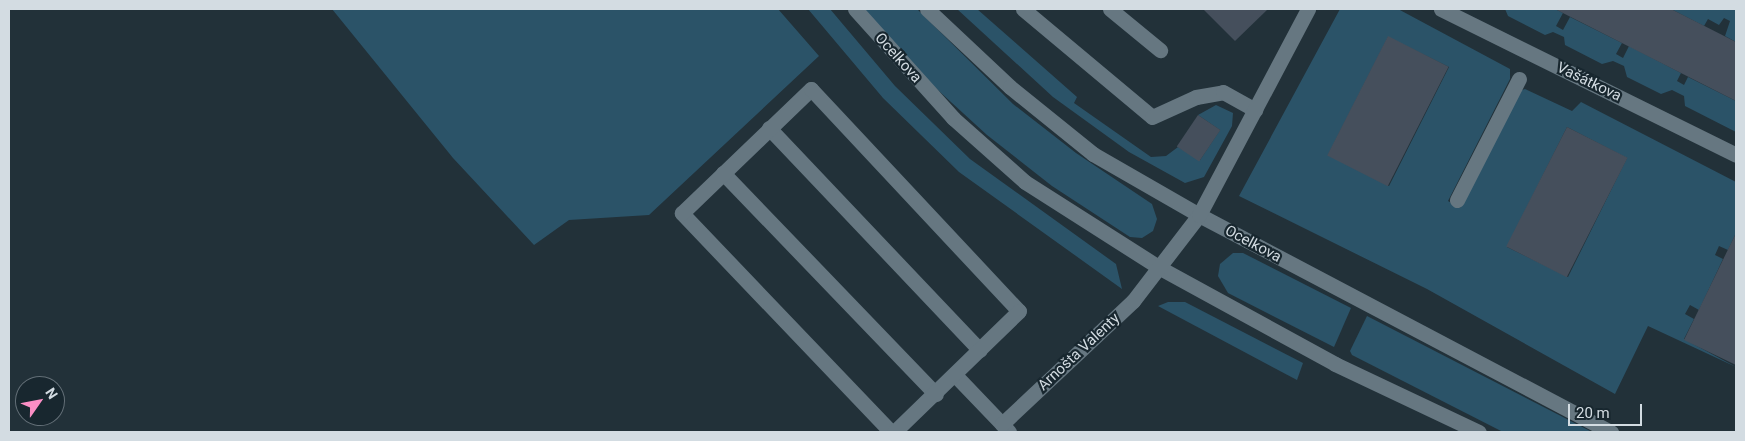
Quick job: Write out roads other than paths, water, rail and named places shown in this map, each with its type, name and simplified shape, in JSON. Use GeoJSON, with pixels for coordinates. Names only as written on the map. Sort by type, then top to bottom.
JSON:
{"type":"FeatureCollection","features":[{"type":"Feature","properties":{"kind":"street","name":"Ocelkova"},"geometry":{"type":"LineString","coordinates":[[855,9],[953,118],[1025,182],[1160,268],[1335,364],[1478,432]]}},
{"type":"Feature","properties":{"kind":"street","name":"Ocelkova"},"geometry":{"type":"LineString","coordinates":[[927,9],[1051,122],[1093,154],[1199,215],[1611,432]]}},
{"type":"Feature","properties":{"kind":"street"},"geometry":{"type":"LineString","coordinates":[[1023,9],[1152,117],[1196,97],[1223,92],[1255,110]]}},
{"type":"Feature","properties":{"kind":"street"},"geometry":{"type":"LineString","coordinates":[[1110,9],[1160,50]]}},
{"type":"Feature","properties":{"kind":"street"},"geometry":{"type":"LineString","coordinates":[[1199,215],[1308,9]]}},
{"type":"Feature","properties":{"kind":"street","name":"Vašátkova"},"geometry":{"type":"LineString","coordinates":[[1441,9],[1736,155]]}},
{"type":"Feature","properties":{"kind":"street"},"geometry":{"type":"LineString","coordinates":[[1457,200],[1519,79]]}},
{"type":"Feature","properties":{"kind":"street"},"geometry":{"type":"LineString","coordinates":[[811,88],[1019,311],[936,394],[893,432],[682,213],[769,128],[811,88]]}},
{"type":"Feature","properties":{"kind":"street"},"geometry":{"type":"LineString","coordinates":[[769,128],[980,350]]}},
{"type":"Feature","properties":{"kind":"street"},"geometry":{"type":"LineString","coordinates":[[723,172],[936,394]]}},
{"type":"Feature","properties":{"kind":"street","name":"Arnošta Valenty"},"geometry":{"type":"LineString","coordinates":[[1005,428],[1133,301],[1199,215]]}},
{"type":"Feature","properties":{"kind":"street"},"geometry":{"type":"LineString","coordinates":[[955,375],[1005,428]]}}]}
